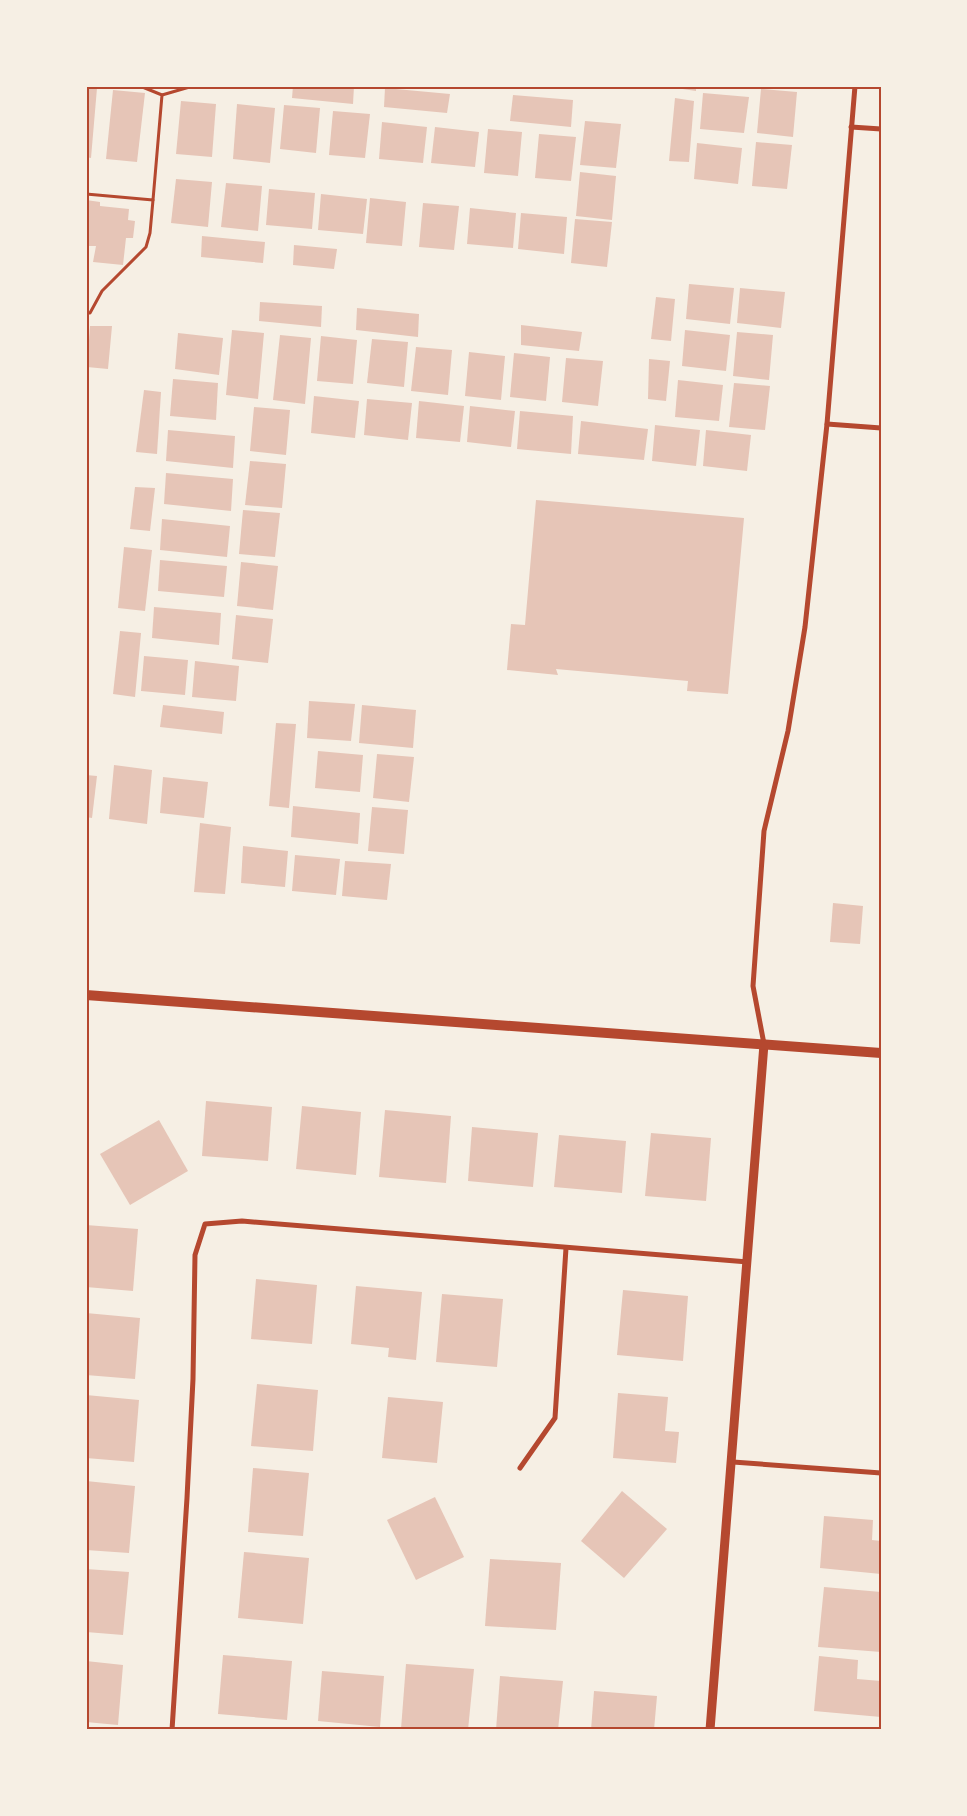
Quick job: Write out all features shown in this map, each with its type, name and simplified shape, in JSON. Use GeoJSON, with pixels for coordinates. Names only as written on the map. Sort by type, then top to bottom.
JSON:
{"type":"FeatureCollection","features":[{"type":"Feature","properties":{"kind":"main road"},"geometry":{"type":"LineString","coordinates":[[86,995],[881,1053]]}},
{"type":"Feature","properties":{"kind":"street"},"geometry":{"type":"LineString","coordinates":[[710,1730],[733,1462],[764,1044],[753,986],[764,831],[788,730],[805,628],[827,424],[855,86]]}},
{"type":"Feature","properties":{"kind":"street"},"geometry":{"type":"LineString","coordinates":[[851,127],[881,129]]}},
{"type":"Feature","properties":{"kind":"street"},"geometry":{"type":"LineString","coordinates":[[827,424],[881,428]]}},
{"type":"Feature","properties":{"kind":"street"},"geometry":{"type":"LineString","coordinates":[[172,1730],[193,1379],[195,1255],[206,1224],[242,1221],[748,1262]]}},
{"type":"Feature","properties":{"kind":"street"},"geometry":{"type":"LineString","coordinates":[[520,1468],[555,1418],[566,1248]]}},
{"type":"Feature","properties":{"kind":"street"},"geometry":{"type":"LineString","coordinates":[[733,1462],[881,1473]]}},
{"type":"Feature","properties":{"kind":"path"},"geometry":{"type":"LineString","coordinates":[[140,86],[162,95],[193,86]]}},
{"type":"Feature","properties":{"kind":"path"},"geometry":{"type":"LineString","coordinates":[[86,312],[90,313],[102,291],[146,248],[150,234],[162,95]]}},
{"type":"Feature","properties":{"kind":"path"},"geometry":{"type":"LineString","coordinates":[[86,194],[153,200]]}},
{"type":"Feature","properties":{"kind":"building"},"geometry":{"type":"Polygon","coordinates":[[[293,86],[354,86],[353,104],[292,98],[293,86]]]}},
{"type":"Feature","properties":{"kind":"building"},"geometry":{"type":"Polygon","coordinates":[[[676,86],[696,86],[696,91],[676,88],[676,86]]]}},
{"type":"Feature","properties":{"kind":"building"},"geometry":{"type":"Polygon","coordinates":[[[86,87],[97,88],[91,158],[86,157],[86,87]]]}},
{"type":"Feature","properties":{"kind":"building"},"geometry":{"type":"Polygon","coordinates":[[[385,88],[450,94],[447,113],[384,107],[385,88]]]}},
{"type":"Feature","properties":{"kind":"building"},"geometry":{"type":"Polygon","coordinates":[[[761,89],[797,92],[793,137],[757,133],[761,89]]]}},
{"type":"Feature","properties":{"kind":"building"},"geometry":{"type":"Polygon","coordinates":[[[113,90],[145,93],[137,162],[106,159],[113,90]]]}},
{"type":"Feature","properties":{"kind":"building"},"geometry":{"type":"Polygon","coordinates":[[[703,93],[749,97],[744,133],[700,129],[703,93]]]}},
{"type":"Feature","properties":{"kind":"building"},"geometry":{"type":"Polygon","coordinates":[[[513,95],[573,100],[571,127],[510,121],[513,95]]]}},
{"type":"Feature","properties":{"kind":"building"},"geometry":{"type":"Polygon","coordinates":[[[675,98],[694,101],[689,162],[669,161],[675,98]]]}},
{"type":"Feature","properties":{"kind":"building"},"geometry":{"type":"Polygon","coordinates":[[[181,101],[216,104],[212,157],[176,154],[181,101]]]}},
{"type":"Feature","properties":{"kind":"building"},"geometry":{"type":"Polygon","coordinates":[[[237,104],[275,108],[270,163],[233,159],[237,104]]]}},
{"type":"Feature","properties":{"kind":"building"},"geometry":{"type":"Polygon","coordinates":[[[284,105],[320,108],[316,153],[280,149],[284,105]]]}},
{"type":"Feature","properties":{"kind":"building"},"geometry":{"type":"Polygon","coordinates":[[[333,111],[370,114],[365,158],[329,155],[333,111]]]}},
{"type":"Feature","properties":{"kind":"building"},"geometry":{"type":"Polygon","coordinates":[[[585,121],[621,124],[616,168],[580,165],[585,121]]]}},
{"type":"Feature","properties":{"kind":"building"},"geometry":{"type":"Polygon","coordinates":[[[382,122],[427,127],[423,163],[379,159],[382,122]]]}},
{"type":"Feature","properties":{"kind":"building"},"geometry":{"type":"Polygon","coordinates":[[[435,127],[479,132],[475,167],[431,163],[435,127]]]}},
{"type":"Feature","properties":{"kind":"building"},"geometry":{"type":"Polygon","coordinates":[[[488,129],[522,132],[518,176],[484,173],[488,129]]]}},
{"type":"Feature","properties":{"kind":"building"},"geometry":{"type":"Polygon","coordinates":[[[539,134],[576,137],[571,181],[535,178],[539,134]]]}},
{"type":"Feature","properties":{"kind":"building"},"geometry":{"type":"Polygon","coordinates":[[[756,142],[792,145],[787,189],[752,186],[756,142]]]}},
{"type":"Feature","properties":{"kind":"building"},"geometry":{"type":"Polygon","coordinates":[[[697,143],[742,148],[738,184],[694,179],[697,143]]]}},
{"type":"Feature","properties":{"kind":"building"},"geometry":{"type":"Polygon","coordinates":[[[580,172],[616,176],[612,220],[576,216],[580,172]]]}},
{"type":"Feature","properties":{"kind":"building"},"geometry":{"type":"Polygon","coordinates":[[[176,179],[212,182],[208,227],[171,223],[176,179]]]}},
{"type":"Feature","properties":{"kind":"building"},"geometry":{"type":"Polygon","coordinates":[[[226,183],[262,186],[258,231],[221,227],[226,183]]]}},
{"type":"Feature","properties":{"kind":"building"},"geometry":{"type":"Polygon","coordinates":[[[269,189],[315,193],[312,229],[266,225],[269,189]]]}},
{"type":"Feature","properties":{"kind":"building"},"geometry":{"type":"Polygon","coordinates":[[[321,194],[367,199],[363,234],[318,230],[321,194]]]}},
{"type":"Feature","properties":{"kind":"building"},"geometry":{"type":"Polygon","coordinates":[[[370,198],[406,202],[402,246],[366,243],[370,198]]]}},
{"type":"Feature","properties":{"kind":"building"},"geometry":{"type":"Polygon","coordinates":[[[86,200],[100,202],[100,206],[129,209],[128,220],[135,221],[133,238],[126,238],[123,265],[93,262],[96,246],[86,246],[86,200]]]}},
{"type":"Feature","properties":{"kind":"building"},"geometry":{"type":"Polygon","coordinates":[[[423,203],[459,206],[454,250],[419,247],[423,203]]]}},
{"type":"Feature","properties":{"kind":"building"},"geometry":{"type":"Polygon","coordinates":[[[470,208],[516,213],[513,248],[467,244],[470,208]]]}},
{"type":"Feature","properties":{"kind":"building"},"geometry":{"type":"Polygon","coordinates":[[[521,213],[567,217],[564,254],[518,249],[521,213]]]}},
{"type":"Feature","properties":{"kind":"building"},"geometry":{"type":"Polygon","coordinates":[[[575,219],[612,222],[607,267],[571,263],[575,219]]]}},
{"type":"Feature","properties":{"kind":"building"},"geometry":{"type":"Polygon","coordinates":[[[202,236],[265,242],[263,263],[201,257],[202,236]]]}},
{"type":"Feature","properties":{"kind":"building"},"geometry":{"type":"Polygon","coordinates":[[[294,245],[337,249],[334,269],[293,265],[294,245]]]}},
{"type":"Feature","properties":{"kind":"building"},"geometry":{"type":"Polygon","coordinates":[[[689,284],[734,288],[730,324],[686,319],[689,284]]]}},
{"type":"Feature","properties":{"kind":"building"},"geometry":{"type":"Polygon","coordinates":[[[740,288],[785,292],[781,328],[737,323],[740,288]]]}},
{"type":"Feature","properties":{"kind":"building"},"geometry":{"type":"Polygon","coordinates":[[[656,297],[675,299],[671,341],[651,339],[656,297]]]}},
{"type":"Feature","properties":{"kind":"building"},"geometry":{"type":"Polygon","coordinates":[[[260,302],[322,306],[321,327],[259,321],[260,302]]]}},
{"type":"Feature","properties":{"kind":"building"},"geometry":{"type":"Polygon","coordinates":[[[357,308],[419,314],[418,337],[356,330],[357,308]]]}},
{"type":"Feature","properties":{"kind":"building"},"geometry":{"type":"Polygon","coordinates":[[[521,325],[582,332],[579,351],[521,345],[521,325]]]}},
{"type":"Feature","properties":{"kind":"building"},"geometry":{"type":"Polygon","coordinates":[[[90,326],[112,326],[108,369],[87,367],[90,326]]]}},
{"type":"Feature","properties":{"kind":"building"},"geometry":{"type":"Polygon","coordinates":[[[232,330],[264,333],[258,399],[226,395],[232,330]]]}},
{"type":"Feature","properties":{"kind":"building"},"geometry":{"type":"Polygon","coordinates":[[[685,330],[730,335],[726,371],[682,366],[685,330]]]}},
{"type":"Feature","properties":{"kind":"building"},"geometry":{"type":"Polygon","coordinates":[[[737,332],[773,335],[769,380],[733,376],[737,332]]]}},
{"type":"Feature","properties":{"kind":"building"},"geometry":{"type":"Polygon","coordinates":[[[178,333],[223,338],[219,375],[175,369],[178,333]]]}},
{"type":"Feature","properties":{"kind":"building"},"geometry":{"type":"Polygon","coordinates":[[[280,335],[311,338],[305,404],[273,400],[280,335]]]}},
{"type":"Feature","properties":{"kind":"building"},"geometry":{"type":"Polygon","coordinates":[[[321,336],[357,340],[353,384],[317,381],[321,336]]]}},
{"type":"Feature","properties":{"kind":"building"},"geometry":{"type":"Polygon","coordinates":[[[372,339],[408,342],[404,387],[367,383],[372,339]]]}},
{"type":"Feature","properties":{"kind":"building"},"geometry":{"type":"Polygon","coordinates":[[[416,347],[452,350],[448,395],[411,391],[416,347]]]}},
{"type":"Feature","properties":{"kind":"building"},"geometry":{"type":"Polygon","coordinates":[[[469,352],[505,356],[501,400],[465,396],[469,352]]]}},
{"type":"Feature","properties":{"kind":"building"},"geometry":{"type":"Polygon","coordinates":[[[514,353],[550,357],[546,401],[510,397],[514,353]]]}},
{"type":"Feature","properties":{"kind":"building"},"geometry":{"type":"Polygon","coordinates":[[[566,358],[603,361],[598,406],[562,402],[566,358]]]}},
{"type":"Feature","properties":{"kind":"building"},"geometry":{"type":"Polygon","coordinates":[[[649,359],[670,361],[666,401],[648,399],[649,359]]]}},
{"type":"Feature","properties":{"kind":"building"},"geometry":{"type":"Polygon","coordinates":[[[173,379],[218,383],[216,420],[170,416],[173,379]]]}},
{"type":"Feature","properties":{"kind":"building"},"geometry":{"type":"Polygon","coordinates":[[[678,380],[723,385],[719,421],[675,417],[678,380]]]}},
{"type":"Feature","properties":{"kind":"building"},"geometry":{"type":"Polygon","coordinates":[[[734,383],[770,386],[765,430],[729,427],[734,383]]]}},
{"type":"Feature","properties":{"kind":"building"},"geometry":{"type":"Polygon","coordinates":[[[144,390],[161,392],[157,454],[136,452],[144,390]]]}},
{"type":"Feature","properties":{"kind":"building"},"geometry":{"type":"Polygon","coordinates":[[[314,396],[359,401],[355,438],[311,433],[314,396]]]}},
{"type":"Feature","properties":{"kind":"building"},"geometry":{"type":"Polygon","coordinates":[[[367,399],[412,403],[408,440],[364,435],[367,399]]]}},
{"type":"Feature","properties":{"kind":"building"},"geometry":{"type":"Polygon","coordinates":[[[419,401],[464,406],[460,442],[416,438],[419,401]]]}},
{"type":"Feature","properties":{"kind":"building"},"geometry":{"type":"Polygon","coordinates":[[[470,406],[515,411],[511,447],[467,442],[470,406]]]}},
{"type":"Feature","properties":{"kind":"building"},"geometry":{"type":"Polygon","coordinates":[[[254,407],[290,410],[286,455],[250,451],[254,407]]]}},
{"type":"Feature","properties":{"kind":"building"},"geometry":{"type":"Polygon","coordinates":[[[520,411],[573,416],[571,454],[517,449],[520,411]]]}},
{"type":"Feature","properties":{"kind":"building"},"geometry":{"type":"Polygon","coordinates":[[[581,421],[648,429],[644,460],[578,454],[581,421]]]}},
{"type":"Feature","properties":{"kind":"building"},"geometry":{"type":"Polygon","coordinates":[[[655,425],[700,430],[696,466],[652,461],[655,425]]]}},
{"type":"Feature","properties":{"kind":"building"},"geometry":{"type":"Polygon","coordinates":[[[168,430],[235,436],[233,468],[166,461],[168,430]]]}},
{"type":"Feature","properties":{"kind":"building"},"geometry":{"type":"Polygon","coordinates":[[[706,430],[751,435],[747,471],[703,466],[706,430]]]}},
{"type":"Feature","properties":{"kind":"building"},"geometry":{"type":"Polygon","coordinates":[[[250,461],[286,464],[282,508],[245,505],[250,461]]]}},
{"type":"Feature","properties":{"kind":"building"},"geometry":{"type":"Polygon","coordinates":[[[166,473],[233,479],[231,511],[164,504],[166,473]]]}},
{"type":"Feature","properties":{"kind":"building"},"geometry":{"type":"Polygon","coordinates":[[[135,487],[155,488],[150,531],[130,529],[135,487]]]}},
{"type":"Feature","properties":{"kind":"building"},"geometry":{"type":"Polygon","coordinates":[[[536,500],[744,518],[728,694],[687,691],[688,681],[556,669],[558,675],[507,670],[511,624],[525,625],[536,500]]]}},
{"type":"Feature","properties":{"kind":"building"},"geometry":{"type":"Polygon","coordinates":[[[243,510],[280,513],[275,557],[239,554],[243,510]]]}},
{"type":"Feature","properties":{"kind":"building"},"geometry":{"type":"Polygon","coordinates":[[[162,519],[230,526],[227,557],[160,550],[162,519]]]}},
{"type":"Feature","properties":{"kind":"building"},"geometry":{"type":"Polygon","coordinates":[[[124,547],[152,550],[145,611],[118,608],[124,547]]]}},
{"type":"Feature","properties":{"kind":"building"},"geometry":{"type":"Polygon","coordinates":[[[160,560],[227,566],[224,597],[158,591],[160,560]]]}},
{"type":"Feature","properties":{"kind":"building"},"geometry":{"type":"Polygon","coordinates":[[[241,562],[278,566],[273,610],[237,606],[241,562]]]}},
{"type":"Feature","properties":{"kind":"building"},"geometry":{"type":"Polygon","coordinates":[[[154,607],[221,613],[219,645],[152,638],[154,607]]]}},
{"type":"Feature","properties":{"kind":"building"},"geometry":{"type":"Polygon","coordinates":[[[236,615],[273,619],[268,663],[232,659],[236,615]]]}},
{"type":"Feature","properties":{"kind":"building"},"geometry":{"type":"Polygon","coordinates":[[[120,631],[141,633],[135,697],[113,694],[120,631]]]}},
{"type":"Feature","properties":{"kind":"building"},"geometry":{"type":"Polygon","coordinates":[[[144,656],[188,660],[185,695],[141,691],[144,656]]]}},
{"type":"Feature","properties":{"kind":"building"},"geometry":{"type":"Polygon","coordinates":[[[195,661],[239,666],[236,701],[192,697],[195,661]]]}},
{"type":"Feature","properties":{"kind":"building"},"geometry":{"type":"Polygon","coordinates":[[[309,701],[355,704],[351,741],[307,738],[309,701]]]}},
{"type":"Feature","properties":{"kind":"building"},"geometry":{"type":"Polygon","coordinates":[[[163,705],[224,712],[222,734],[160,727],[163,705]]]}},
{"type":"Feature","properties":{"kind":"building"},"geometry":{"type":"Polygon","coordinates":[[[362,705],[416,710],[413,748],[359,743],[362,705]]]}},
{"type":"Feature","properties":{"kind":"building"},"geometry":{"type":"Polygon","coordinates":[[[276,723],[296,724],[289,808],[269,806],[276,723]]]}},
{"type":"Feature","properties":{"kind":"building"},"geometry":{"type":"Polygon","coordinates":[[[318,751],[363,755],[360,792],[315,788],[318,751]]]}},
{"type":"Feature","properties":{"kind":"building"},"geometry":{"type":"Polygon","coordinates":[[[377,754],[414,757],[409,802],[373,798],[377,754]]]}},
{"type":"Feature","properties":{"kind":"building"},"geometry":{"type":"Polygon","coordinates":[[[114,765],[152,770],[147,824],[109,819],[114,765]]]}},
{"type":"Feature","properties":{"kind":"building"},"geometry":{"type":"Polygon","coordinates":[[[86,775],[97,776],[92,818],[86,817],[86,775]]]}},
{"type":"Feature","properties":{"kind":"building"},"geometry":{"type":"Polygon","coordinates":[[[163,777],[208,782],[204,818],[160,813],[163,777]]]}},
{"type":"Feature","properties":{"kind":"building"},"geometry":{"type":"Polygon","coordinates":[[[293,806],[360,813],[358,844],[291,837],[293,806]]]}},
{"type":"Feature","properties":{"kind":"building"},"geometry":{"type":"Polygon","coordinates":[[[372,807],[408,810],[404,854],[368,851],[372,807]]]}},
{"type":"Feature","properties":{"kind":"building"},"geometry":{"type":"Polygon","coordinates":[[[200,823],[231,827],[225,894],[194,892],[200,823]]]}},
{"type":"Feature","properties":{"kind":"building"},"geometry":{"type":"Polygon","coordinates":[[[243,846],[288,851],[285,887],[241,883],[243,846]]]}},
{"type":"Feature","properties":{"kind":"building"},"geometry":{"type":"Polygon","coordinates":[[[295,855],[340,859],[336,895],[292,891],[295,855]]]}},
{"type":"Feature","properties":{"kind":"building"},"geometry":{"type":"Polygon","coordinates":[[[345,861],[391,864],[387,900],[342,896],[345,861]]]}},
{"type":"Feature","properties":{"kind":"building"},"geometry":{"type":"Polygon","coordinates":[[[833,903],[863,906],[860,944],[830,942],[833,903]]]}},
{"type":"Feature","properties":{"kind":"building"},"geometry":{"type":"Polygon","coordinates":[[[206,1101],[272,1107],[268,1161],[202,1156],[206,1101]]]}},
{"type":"Feature","properties":{"kind":"building"},"geometry":{"type":"Polygon","coordinates":[[[302,1106],[361,1112],[356,1175],[296,1169],[302,1106]]]}},
{"type":"Feature","properties":{"kind":"building"},"geometry":{"type":"Polygon","coordinates":[[[385,1110],[451,1116],[446,1183],[379,1177],[385,1110]]]}},
{"type":"Feature","properties":{"kind":"building"},"geometry":{"type":"Polygon","coordinates":[[[159,1120],[188,1171],[130,1205],[100,1154],[159,1120]]]}},
{"type":"Feature","properties":{"kind":"building"},"geometry":{"type":"Polygon","coordinates":[[[472,1127],[538,1133],[533,1187],[468,1181],[472,1127]]]}},
{"type":"Feature","properties":{"kind":"building"},"geometry":{"type":"Polygon","coordinates":[[[651,1133],[711,1138],[706,1201],[645,1196],[651,1133]]]}},
{"type":"Feature","properties":{"kind":"building"},"geometry":{"type":"Polygon","coordinates":[[[559,1135],[626,1141],[622,1193],[554,1187],[559,1135]]]}},
{"type":"Feature","properties":{"kind":"building"},"geometry":{"type":"Polygon","coordinates":[[[86,1225],[138,1229],[133,1291],[86,1287],[86,1225]]]}},
{"type":"Feature","properties":{"kind":"building"},"geometry":{"type":"Polygon","coordinates":[[[256,1279],[317,1285],[312,1344],[251,1339],[256,1279]]]}},
{"type":"Feature","properties":{"kind":"building"},"geometry":{"type":"Polygon","coordinates":[[[356,1286],[422,1292],[416,1360],[388,1357],[389,1348],[351,1344],[356,1286]]]}},
{"type":"Feature","properties":{"kind":"building"},"geometry":{"type":"Polygon","coordinates":[[[623,1290],[688,1296],[683,1361],[617,1355],[623,1290]]]}},
{"type":"Feature","properties":{"kind":"building"},"geometry":{"type":"Polygon","coordinates":[[[442,1294],[503,1299],[497,1367],[436,1362],[442,1294]]]}},
{"type":"Feature","properties":{"kind":"building"},"geometry":{"type":"Polygon","coordinates":[[[86,1313],[140,1318],[135,1379],[86,1375],[86,1313]]]}},
{"type":"Feature","properties":{"kind":"building"},"geometry":{"type":"Polygon","coordinates":[[[257,1384],[318,1390],[313,1451],[251,1446],[257,1384]]]}},
{"type":"Feature","properties":{"kind":"building"},"geometry":{"type":"Polygon","coordinates":[[[618,1393],[668,1397],[665,1431],[679,1432],[676,1463],[613,1458],[618,1393]]]}},
{"type":"Feature","properties":{"kind":"building"},"geometry":{"type":"Polygon","coordinates":[[[86,1395],[139,1400],[134,1462],[86,1458],[86,1395]]]}},
{"type":"Feature","properties":{"kind":"building"},"geometry":{"type":"Polygon","coordinates":[[[388,1397],[443,1402],[437,1463],[382,1458],[388,1397]]]}},
{"type":"Feature","properties":{"kind":"building"},"geometry":{"type":"Polygon","coordinates":[[[253,1468],[309,1473],[303,1536],[248,1532],[253,1468]]]}},
{"type":"Feature","properties":{"kind":"building"},"geometry":{"type":"Polygon","coordinates":[[[86,1481],[135,1486],[129,1553],[86,1550],[86,1481]]]}},
{"type":"Feature","properties":{"kind":"building"},"geometry":{"type":"Polygon","coordinates":[[[622,1491],[667,1529],[624,1578],[581,1541],[622,1491]]]}},
{"type":"Feature","properties":{"kind":"building"},"geometry":{"type":"Polygon","coordinates":[[[435,1497],[464,1557],[416,1580],[387,1520],[435,1497]]]}},
{"type":"Feature","properties":{"kind":"building"},"geometry":{"type":"Polygon","coordinates":[[[824,1516],[873,1520],[872,1540],[881,1541],[881,1574],[820,1568],[824,1516]]]}},
{"type":"Feature","properties":{"kind":"building"},"geometry":{"type":"Polygon","coordinates":[[[244,1552],[309,1558],[303,1624],[238,1618],[244,1552]]]}},
{"type":"Feature","properties":{"kind":"building"},"geometry":{"type":"Polygon","coordinates":[[[490,1559],[561,1563],[556,1630],[485,1626],[490,1559]]]}},
{"type":"Feature","properties":{"kind":"building"},"geometry":{"type":"Polygon","coordinates":[[[86,1569],[129,1572],[123,1635],[86,1632],[86,1569]]]}},
{"type":"Feature","properties":{"kind":"building"},"geometry":{"type":"Polygon","coordinates":[[[824,1587],[881,1592],[881,1652],[818,1647],[824,1587]]]}},
{"type":"Feature","properties":{"kind":"building"},"geometry":{"type":"Polygon","coordinates":[[[223,1655],[292,1661],[287,1720],[218,1714],[223,1655]]]}},
{"type":"Feature","properties":{"kind":"building"},"geometry":{"type":"Polygon","coordinates":[[[819,1656],[858,1660],[857,1679],[881,1681],[881,1717],[814,1711],[819,1656]]]}},
{"type":"Feature","properties":{"kind":"building"},"geometry":{"type":"Polygon","coordinates":[[[86,1661],[123,1665],[118,1725],[86,1722],[86,1661]]]}},
{"type":"Feature","properties":{"kind":"building"},"geometry":{"type":"Polygon","coordinates":[[[406,1664],[474,1669],[468,1730],[401,1729],[406,1664]]]}},
{"type":"Feature","properties":{"kind":"building"},"geometry":{"type":"Polygon","coordinates":[[[322,1671],[384,1676],[380,1727],[318,1721],[322,1671]]]}},
{"type":"Feature","properties":{"kind":"building"},"geometry":{"type":"Polygon","coordinates":[[[500,1676],[563,1681],[558,1730],[496,1730],[500,1676]]]}},
{"type":"Feature","properties":{"kind":"building"},"geometry":{"type":"Polygon","coordinates":[[[594,1691],[657,1696],[654,1730],[591,1730],[594,1691]]]}}]}
